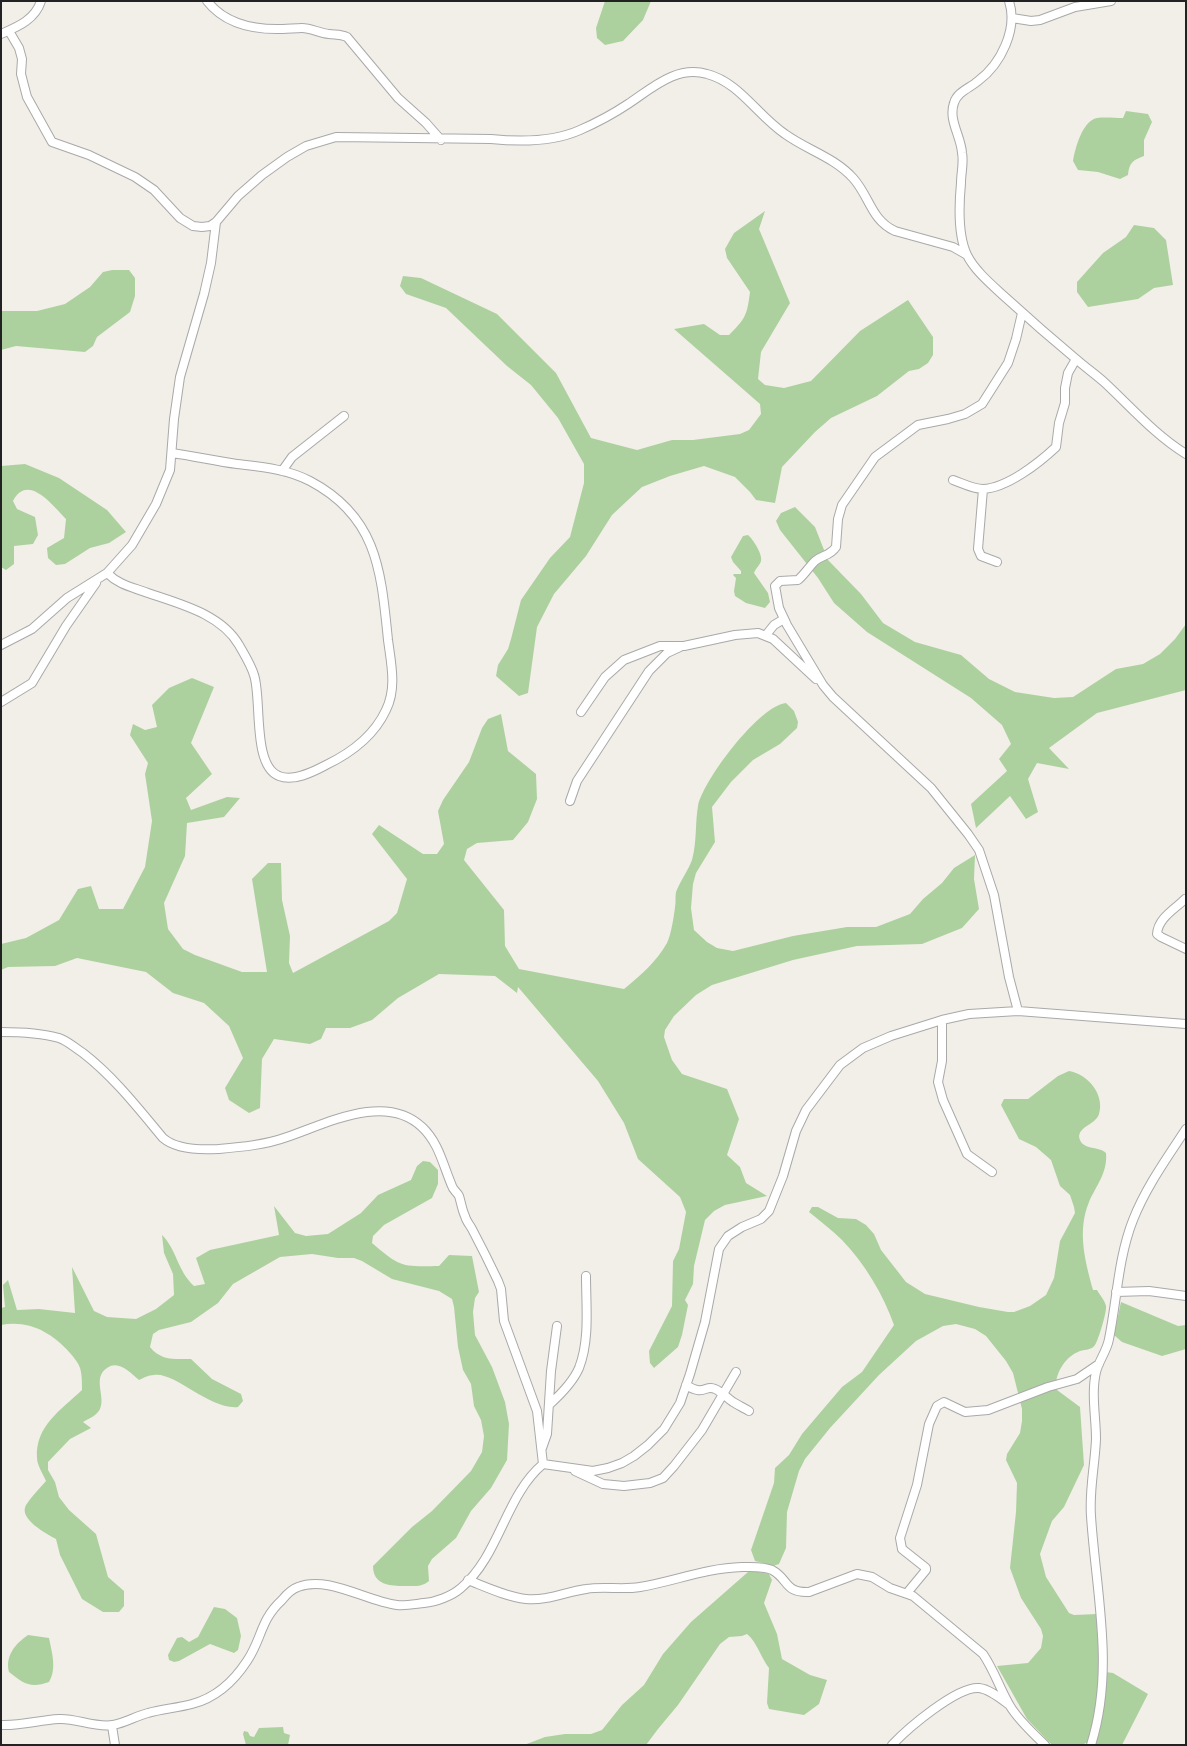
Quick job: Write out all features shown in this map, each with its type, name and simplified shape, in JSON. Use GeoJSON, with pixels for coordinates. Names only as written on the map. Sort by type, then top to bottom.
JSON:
{"type":"FeatureCollection","features":[{"type":"Feature","properties":{"kind":"street"},"geometry":{"type":"LineString","coordinates":[[1,34],[20,26],[33,16],[41,1]]}},
{"type":"Feature","properties":{"kind":"street"},"geometry":{"type":"LineString","coordinates":[[207,1],[220,14],[233,22],[247,26],[275,30],[310,28],[327,34],[341,34],[347,37],[398,98],[426,123],[442,140]]}},
{"type":"Feature","properties":{"kind":"street"},"geometry":{"type":"LineString","coordinates":[[967,255],[961,229],[960,211],[962,153],[954,125],[952,110],[954,101],[962,92],[978,81],[990,70],[1006,44],[1012,18],[1009,1]]}},
{"type":"Feature","properties":{"kind":"street"},"geometry":{"type":"LineString","coordinates":[[1012,18],[1031,21],[1040,20],[1075,8],[1111,1]]}},
{"type":"Feature","properties":{"kind":"street"},"geometry":{"type":"LineString","coordinates":[[9,31],[19,48],[22,59],[21,74],[27,97],[52,142],[89,155],[134,177],[154,190],[180,218],[193,226],[210,226],[216,222],[238,196],[256,181],[306,146],[336,137],[524,141],[556,137],[579,131],[628,104],[655,84],[671,77],[683,72],[707,74],[732,86],[783,133],[838,164],[863,191],[878,220],[886,227],[895,231],[953,247],[967,255],[987,281],[1022,313],[1104,382],[1158,434],[1186,454]]}},
{"type":"Feature","properties":{"kind":"street"},"geometry":{"type":"LineString","coordinates":[[1,645],[32,629],[67,598],[107,574],[132,545],[156,504],[170,470],[174,419],[180,377],[212,263],[216,222]]}},
{"type":"Feature","properties":{"kind":"street"},"geometry":{"type":"LineString","coordinates":[[823,685],[784,619],[779,608],[775,586],[780,581],[798,580],[816,560],[831,554],[834,551],[836,547],[838,520],[842,505],[875,457],[918,426],[965,414],[982,404],[1008,363],[1016,339],[1022,313]]}},
{"type":"Feature","properties":{"kind":"street"},"geometry":{"type":"LineString","coordinates":[[953,480],[983,489],[1005,482],[1033,468],[1056,447],[1059,423],[1065,403],[1068,373],[1076,359]]}},
{"type":"Feature","properties":{"kind":"street"},"geometry":{"type":"LineString","coordinates":[[282,471],[292,457],[344,416]]}},
{"type":"Feature","properties":{"kind":"street"},"geometry":{"type":"LineString","coordinates":[[107,574],[124,586],[179,604],[215,619],[229,631],[238,643],[254,676],[262,752],[267,765],[277,776],[289,778],[314,771],[352,751],[373,731],[386,710],[392,695],[392,678],[383,594],[377,561],[357,520],[345,507],[309,481],[282,471],[172,453]]}},
{"type":"Feature","properties":{"kind":"street"},"geometry":{"type":"LineString","coordinates":[[983,489],[978,553],[997,562]]}},
{"type":"Feature","properties":{"kind":"street"},"geometry":{"type":"LineString","coordinates":[[1,702],[32,683],[66,626],[99,579]]}},
{"type":"Feature","properties":{"kind":"street"},"geometry":{"type":"LineString","coordinates":[[766,636],[774,626],[784,619]]}},
{"type":"Feature","properties":{"kind":"street"},"geometry":{"type":"LineString","coordinates":[[570,801],[577,781],[649,671],[667,653],[684,646],[736,635],[758,633],[766,636],[781,646],[796,662],[823,685],[838,702],[931,788],[979,850],[994,895],[1009,977],[1018,1011]]}},
{"type":"Feature","properties":{"kind":"street"},"geometry":{"type":"LineString","coordinates":[[581,712],[604,677],[624,660],[660,646],[684,646]]}},
{"type":"Feature","properties":{"kind":"street"},"geometry":{"type":"LineString","coordinates":[[1185,899],[1157,926],[1157,934],[1186,949]]}},
{"type":"Feature","properties":{"kind":"street"},"geometry":{"type":"LineString","coordinates":[[1,1725],[16,1726],[60,1719],[112,1726],[147,1713],[192,1704],[207,1698],[228,1684],[241,1670],[249,1658],[264,1623],[272,1609],[297,1587],[314,1583],[332,1586],[379,1601],[398,1605],[431,1602],[460,1588],[468,1580],[480,1565],[508,1517],[522,1487],[531,1474],[543,1464],[593,1471],[622,1463],[634,1456],[664,1429],[680,1403],[705,1322],[719,1249],[728,1236],[742,1227],[761,1219],[769,1211],[783,1176],[796,1131],[806,1110],[840,1065],[863,1048],[891,1036],[942,1020],[969,1014],[1018,1011],[1186,1024]]}},
{"type":"Feature","properties":{"kind":"street"},"geometry":{"type":"LineString","coordinates":[[942,1020],[942,1060],[938,1082],[943,1100],[967,1154],[992,1172]]}},
{"type":"Feature","properties":{"kind":"street"},"geometry":{"type":"LineString","coordinates":[[1,1032],[59,1038],[70,1044],[90,1058],[122,1089],[163,1138],[168,1142],[191,1148],[204,1150],[263,1143],[286,1138],[343,1116],[382,1111],[395,1112],[407,1117],[421,1126],[432,1139],[440,1154],[452,1187],[458,1195],[465,1218],[471,1226],[501,1289],[504,1321],[537,1411],[543,1464]]}},
{"type":"Feature","properties":{"kind":"street"},"geometry":{"type":"LineString","coordinates":[[1091,1745],[1100,1711],[1104,1660],[1100,1593],[1091,1514],[1096,1439],[1094,1404],[1095,1380],[1099,1364],[1105,1354],[1109,1341],[1116,1292],[1126,1240],[1132,1221],[1153,1179],[1186,1129]]}},
{"type":"Feature","properties":{"kind":"street"},"geometry":{"type":"LineString","coordinates":[[550,1404],[569,1384],[579,1369],[584,1352],[586,1326],[586,1276]]}},
{"type":"Feature","properties":{"kind":"street"},"geometry":{"type":"LineString","coordinates":[[1116,1292],[1149,1290],[1186,1296]]}},
{"type":"Feature","properties":{"kind":"street"},"geometry":{"type":"LineString","coordinates":[[542,1449],[547,1434],[551,1371],[557,1326]]}},
{"type":"Feature","properties":{"kind":"street"},"geometry":{"type":"LineString","coordinates":[[907,1593],[926,1570],[926,1568],[902,1549],[900,1538],[917,1485],[929,1424],[937,1406],[944,1402],[965,1412],[988,1410],[1048,1387],[1077,1379],[1099,1364]]}},
{"type":"Feature","properties":{"kind":"street"},"geometry":{"type":"LineString","coordinates":[[571,1468],[604,1484],[624,1486],[650,1483],[663,1478],[702,1430],[736,1372]]}},
{"type":"Feature","properties":{"kind":"street"},"geometry":{"type":"LineString","coordinates":[[686,1385],[695,1390],[703,1391],[711,1387],[749,1411]]}},
{"type":"Feature","properties":{"kind":"street"},"geometry":{"type":"LineString","coordinates":[[468,1580],[513,1596],[524,1599],[537,1599],[549,1598],[591,1588],[616,1589],[641,1587],[692,1573],[727,1568],[756,1567],[771,1570],[780,1576],[788,1587],[802,1592],[809,1592],[857,1574],[872,1577],[890,1588],[907,1593],[918,1599],[982,1654],[989,1663],[1010,1706],[1045,1745]]}},
{"type":"Feature","properties":{"kind":"street"},"geometry":{"type":"LineString","coordinates":[[892,1745],[924,1716],[952,1698],[973,1688],[988,1691],[1010,1706]]}},
{"type":"Feature","properties":{"kind":"street"},"geometry":{"type":"LineString","coordinates":[[112,1726],[115,1745]]}},
{"type":"Feature","properties":{"kind":"green space"},"geometry":{"type":"Polygon","coordinates":[[[605,1],[651,1],[643,20],[623,41],[605,45],[597,38],[596,28],[605,1]]]}},
{"type":"Feature","properties":{"kind":"green space"},"geometry":{"type":"Polygon","coordinates":[[[1126,111],[1148,114],[1152,122],[1144,140],[1144,156],[1132,162],[1128,175],[1120,179],[1098,172],[1078,170],[1073,161],[1080,136],[1087,124],[1097,118],[1123,118],[1126,111]]]}},
{"type":"Feature","properties":{"kind":"green space"},"geometry":{"type":"Polygon","coordinates":[[[765,211],[759,229],[790,303],[761,352],[758,379],[765,385],[784,388],[811,381],[860,331],[908,300],[933,337],[933,355],[928,363],[919,369],[909,371],[877,396],[831,418],[815,432],[782,467],[775,503],[756,500],[735,477],[704,466],[670,476],[642,487],[612,515],[586,556],[554,594],[537,627],[528,693],[519,696],[496,676],[498,665],[508,649],[521,600],[550,558],[570,537],[584,483],[584,464],[558,418],[531,385],[507,366],[446,308],[406,294],[400,286],[403,276],[421,278],[497,314],[556,373],[591,438],[637,450],[672,440],[693,440],[740,434],[749,430],[761,414],[760,404],[674,329],[704,324],[720,335],[729,335],[739,324],[747,311],[750,292],[727,258],[725,249],[734,233],[765,211]]]}},
{"type":"Feature","properties":{"kind":"green space"},"geometry":{"type":"Polygon","coordinates":[[[1134,225],[1154,228],[1166,240],[1173,285],[1154,288],[1138,299],[1088,307],[1077,292],[1077,282],[1103,253],[1126,237],[1134,225]]]}},
{"type":"Feature","properties":{"kind":"green space"},"geometry":{"type":"Polygon","coordinates":[[[112,270],[129,270],[135,278],[135,296],[130,312],[97,337],[93,346],[85,352],[16,346],[1,350],[1,311],[37,311],[65,304],[90,287],[103,272],[112,270]]]}},
{"type":"Feature","properties":{"kind":"green space"},"geometry":{"type":"Polygon","coordinates":[[[25,464],[59,478],[107,510],[126,532],[109,543],[90,548],[65,564],[56,565],[48,558],[47,548],[64,538],[66,519],[40,494],[26,490],[19,493],[13,501],[17,509],[35,517],[38,535],[33,544],[14,546],[14,564],[6,570],[1,567],[1,466],[25,464]]]}},
{"type":"Feature","properties":{"kind":"green space"},"geometry":{"type":"Polygon","coordinates":[[[795,507],[815,527],[828,560],[861,594],[883,623],[915,642],[961,655],[989,679],[1015,692],[1054,698],[1073,697],[1116,669],[1143,664],[1160,654],[1175,639],[1186,624],[1186,690],[1097,713],[1049,748],[1069,769],[1037,763],[1028,779],[1038,812],[1026,819],[1010,796],[976,828],[971,804],[1007,771],[999,759],[1011,744],[1002,725],[971,698],[867,632],[834,603],[818,578],[780,530],[776,521],[781,513],[795,507]]]}},
{"type":"Feature","properties":{"kind":"green space"},"geometry":{"type":"Polygon","coordinates":[[[748,535],[755,543],[761,555],[760,562],[754,573],[768,593],[770,602],[765,608],[746,603],[735,596],[734,591],[736,578],[733,575],[741,574],[741,571],[733,562],[731,557],[743,536],[748,535]]]}},
{"type":"Feature","properties":{"kind":"green space"},"geometry":{"type":"Polygon","coordinates":[[[192,678],[214,687],[191,743],[212,774],[186,798],[191,810],[227,797],[240,798],[224,817],[187,823],[185,856],[164,903],[168,929],[183,949],[195,955],[242,972],[267,972],[252,879],[268,863],[281,863],[282,900],[290,936],[289,963],[293,973],[389,921],[397,913],[407,879],[372,834],[379,825],[423,854],[437,854],[444,844],[438,811],[443,800],[469,762],[482,728],[488,719],[501,714],[508,751],[536,774],[537,799],[528,822],[513,840],[477,843],[467,849],[464,860],[504,910],[505,946],[519,969],[624,989],[648,968],[663,950],[670,935],[676,892],[694,853],[696,819],[702,794],[721,763],[748,730],[762,716],[775,707],[786,703],[794,711],[798,722],[797,728],[780,744],[753,760],[731,782],[712,807],[715,842],[696,873],[693,884],[691,908],[694,930],[707,942],[717,948],[733,951],[793,936],[847,927],[876,927],[910,914],[923,899],[942,883],[954,868],[975,855],[974,879],[979,909],[962,928],[922,944],[857,946],[793,960],[712,985],[696,995],[674,1016],[665,1030],[664,1037],[672,1060],[682,1074],[727,1089],[739,1119],[727,1155],[740,1167],[746,1183],[767,1196],[725,1205],[714,1211],[705,1220],[694,1266],[693,1284],[685,1300],[688,1305],[678,1347],[654,1368],[650,1363],[649,1351],[672,1306],[673,1261],[679,1249],[686,1212],[680,1197],[638,1159],[624,1123],[598,1081],[518,987],[517,993],[495,976],[439,974],[398,998],[372,1020],[350,1028],[326,1028],[321,1039],[310,1044],[274,1039],[262,1059],[260,1108],[249,1113],[229,1100],[225,1088],[243,1058],[229,1026],[204,1003],[173,993],[146,972],[77,958],[55,966],[8,967],[1,970],[1,944],[26,938],[59,920],[78,889],[91,886],[99,909],[123,909],[145,867],[152,821],[145,774],[148,763],[130,735],[133,724],[145,730],[157,727],[152,705],[169,688],[192,678]]]}},
{"type":"Feature","properties":{"kind":"green space"},"geometry":{"type":"Polygon","coordinates":[[[1069,1071],[1083,1076],[1093,1086],[1100,1100],[1099,1114],[1097,1118],[1080,1132],[1079,1136],[1082,1143],[1088,1147],[1100,1149],[1106,1153],[1105,1166],[1101,1179],[1085,1213],[1083,1235],[1087,1268],[1093,1290],[1097,1290],[1105,1302],[1106,1309],[1095,1345],[1091,1348],[1073,1354],[1058,1373],[1056,1385],[1057,1390],[1080,1407],[1084,1465],[1064,1507],[1052,1521],[1040,1554],[1046,1577],[1069,1613],[1074,1615],[1097,1614],[1103,1647],[1098,1671],[1113,1673],[1148,1694],[1122,1745],[1092,1745],[1085,1743],[1084,1745],[1052,1745],[1027,1719],[997,1666],[1028,1663],[1041,1648],[1043,1636],[1041,1629],[1021,1598],[1010,1568],[1016,1512],[1017,1483],[1006,1460],[1007,1454],[1020,1433],[1022,1409],[1013,1373],[1006,1361],[986,1336],[975,1329],[956,1324],[943,1326],[916,1341],[879,1375],[830,1428],[805,1459],[799,1471],[787,1512],[786,1548],[779,1564],[773,1566],[755,1561],[751,1550],[774,1483],[775,1468],[789,1455],[802,1434],[842,1387],[862,1372],[894,1325],[879,1291],[866,1269],[842,1240],[809,1212],[812,1207],[818,1207],[838,1218],[856,1219],[866,1225],[874,1234],[881,1250],[906,1282],[925,1294],[979,1307],[1008,1312],[1014,1312],[1030,1306],[1046,1295],[1054,1278],[1060,1241],[1075,1213],[1070,1195],[1060,1186],[1051,1160],[1036,1147],[1019,1139],[1001,1105],[1004,1099],[1028,1099],[1058,1076],[1069,1071]]]}},
{"type":"Feature","properties":{"kind":"green space"},"geometry":{"type":"Polygon","coordinates":[[[423,1161],[430,1162],[438,1170],[438,1184],[432,1198],[384,1225],[373,1236],[372,1243],[389,1257],[402,1264],[409,1265],[439,1266],[449,1255],[472,1256],[479,1292],[475,1298],[473,1312],[475,1335],[492,1367],[505,1402],[509,1424],[507,1460],[491,1488],[471,1511],[456,1538],[432,1559],[428,1566],[429,1581],[418,1586],[388,1585],[379,1581],[374,1572],[373,1566],[412,1527],[432,1511],[471,1471],[482,1452],[484,1436],[481,1420],[474,1406],[471,1384],[463,1370],[458,1347],[452,1299],[439,1291],[392,1279],[362,1261],[354,1258],[338,1258],[312,1254],[280,1257],[233,1284],[218,1303],[191,1322],[159,1330],[153,1334],[150,1347],[154,1352],[169,1358],[191,1359],[212,1379],[241,1394],[243,1401],[238,1407],[216,1403],[172,1379],[163,1376],[152,1375],[139,1380],[124,1368],[116,1365],[107,1368],[103,1372],[100,1377],[102,1399],[100,1409],[95,1415],[83,1422],[91,1428],[70,1439],[48,1462],[48,1470],[55,1482],[59,1497],[69,1510],[96,1534],[108,1577],[124,1591],[124,1606],[119,1612],[103,1612],[82,1599],[60,1555],[56,1539],[46,1534],[30,1521],[26,1516],[25,1510],[28,1502],[46,1481],[37,1461],[37,1447],[40,1437],[45,1428],[58,1412],[82,1390],[81,1370],[77,1362],[63,1346],[39,1329],[21,1324],[1,1325],[1,1308],[5,1307],[3,1285],[8,1280],[17,1310],[39,1309],[75,1313],[72,1267],[94,1311],[107,1317],[136,1319],[156,1309],[174,1295],[173,1274],[164,1253],[162,1235],[171,1247],[188,1280],[194,1286],[205,1284],[196,1258],[210,1250],[279,1235],[274,1206],[295,1233],[306,1236],[328,1234],[361,1213],[378,1195],[411,1180],[417,1166],[423,1161]]]}},
{"type":"Feature","properties":{"kind":"green space"},"geometry":{"type":"Polygon","coordinates":[[[1121,1302],[1178,1326],[1186,1325],[1186,1349],[1162,1356],[1122,1342],[1114,1335],[1121,1302]]]}},
{"type":"Feature","properties":{"kind":"green space"},"geometry":{"type":"Polygon","coordinates":[[[754,1571],[769,1574],[772,1580],[764,1603],[777,1634],[782,1659],[810,1675],[827,1680],[819,1704],[804,1715],[769,1709],[767,1703],[769,1668],[754,1641],[747,1634],[729,1637],[720,1644],[678,1705],[646,1745],[524,1745],[545,1737],[565,1734],[591,1734],[602,1730],[622,1705],[644,1685],[663,1654],[691,1622],[748,1572],[754,1571]]]}},
{"type":"Feature","properties":{"kind":"green space"},"geometry":{"type":"Polygon","coordinates":[[[214,1607],[225,1609],[237,1618],[241,1636],[238,1650],[234,1653],[210,1644],[179,1661],[174,1662],[169,1660],[168,1655],[177,1638],[182,1637],[189,1642],[198,1637],[214,1607]]]}},
{"type":"Feature","properties":{"kind":"green space"},"geometry":{"type":"Polygon","coordinates":[[[28,1635],[49,1638],[53,1672],[49,1682],[37,1685],[27,1684],[9,1672],[8,1661],[12,1651],[19,1642],[28,1635]]]}},
{"type":"Feature","properties":{"kind":"green space"},"geometry":{"type":"Polygon","coordinates":[[[283,1727],[284,1733],[290,1735],[288,1745],[246,1745],[243,1734],[244,1731],[248,1732],[250,1736],[254,1737],[259,1728],[283,1727]]]}}]}
